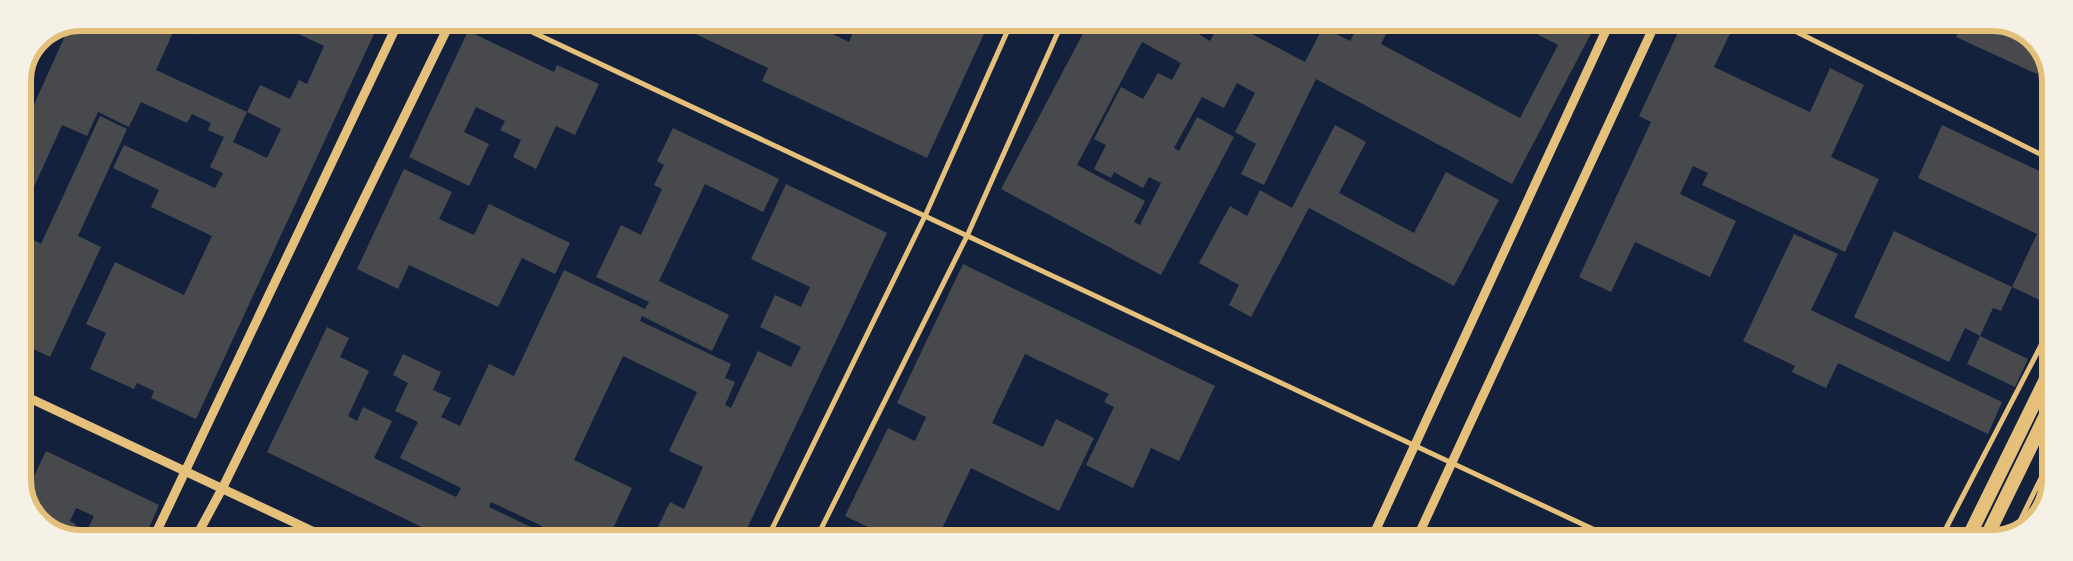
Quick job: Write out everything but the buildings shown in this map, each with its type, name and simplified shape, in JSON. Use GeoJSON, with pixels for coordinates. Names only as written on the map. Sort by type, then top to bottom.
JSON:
{"type":"FeatureCollection","features":[{"type":"Feature","properties":{"kind":"highway"},"geometry":{"type":"LineString","coordinates":[[1972,530],[2042,387]]}},
{"type":"Feature","properties":{"kind":"highway"},"geometry":{"type":"LineString","coordinates":[[1990,530],[2042,424]]}},
{"type":"Feature","properties":{"kind":"street"},"geometry":{"type":"LineString","coordinates":[[157,530],[394,31]]}},
{"type":"Feature","properties":{"kind":"street"},"geometry":{"type":"LineString","coordinates":[[200,530],[446,31]]}},
{"type":"Feature","properties":{"kind":"street"},"geometry":{"type":"LineString","coordinates":[[530,31],[1595,530]]}},
{"type":"Feature","properties":{"kind":"street"},"geometry":{"type":"LineString","coordinates":[[771,530],[925,216],[1007,31]]}},
{"type":"Feature","properties":{"kind":"street"},"geometry":{"type":"LineString","coordinates":[[820,530],[967,236],[1059,31]]}},
{"type":"Feature","properties":{"kind":"street"},"geometry":{"type":"LineString","coordinates":[[1376,530],[1606,31]]}},
{"type":"Feature","properties":{"kind":"street"},"geometry":{"type":"LineString","coordinates":[[1421,530],[1652,31]]}},
{"type":"Feature","properties":{"kind":"street"},"geometry":{"type":"LineString","coordinates":[[1795,31],[2042,155]]}},
{"type":"Feature","properties":{"kind":"street"},"geometry":{"type":"LineString","coordinates":[[1944,530],[2042,343]]}},
{"type":"Feature","properties":{"kind":"street"},"geometry":{"type":"LineString","coordinates":[[31,399],[311,530]]}},
{"type":"Feature","properties":{"kind":"street"},"geometry":{"type":"LineString","coordinates":[[2020,520],[2042,476]]}}]}
